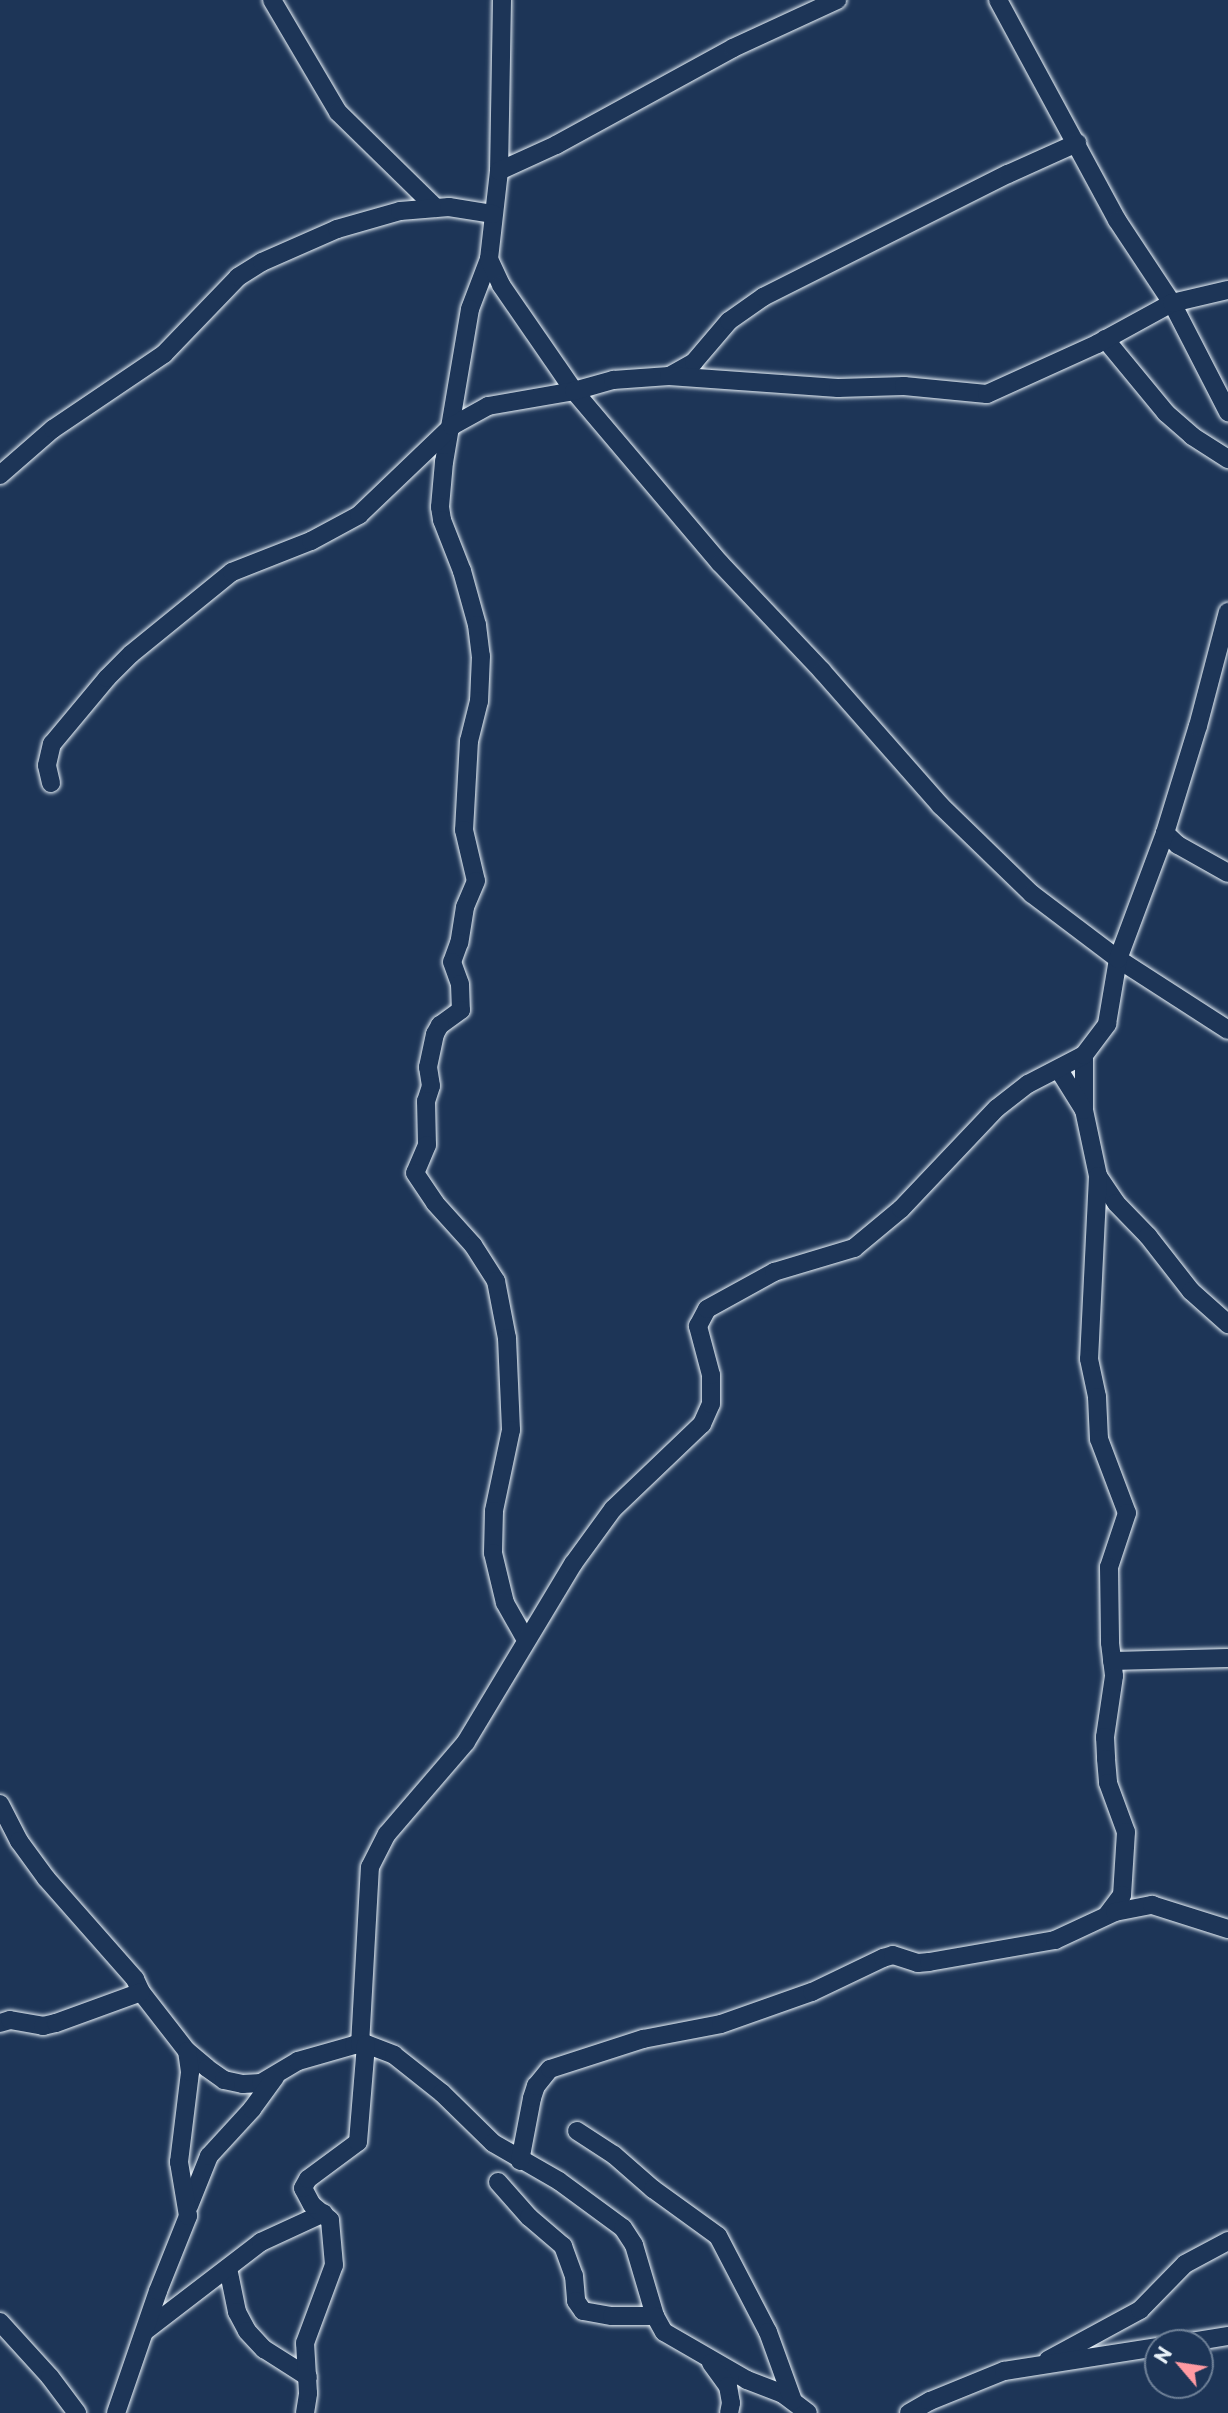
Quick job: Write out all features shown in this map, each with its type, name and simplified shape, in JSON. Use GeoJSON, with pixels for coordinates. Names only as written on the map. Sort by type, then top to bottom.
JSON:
{"type":"FeatureCollection","features":[{"type":"Feature","properties":{"kind":"street"},"geometry":{"type":"LineString","coordinates":[[272,0],[338,112],[436,208]]}},
{"type":"Feature","properties":{"kind":"street"},"geometry":{"type":"LineString","coordinates":[[502,0],[499,171],[489,259],[470,309],[444,462],[441,516],[462,571],[477,625],[481,656],[479,701],[469,735],[464,828],[475,881],[465,907],[459,943],[452,962],[460,984],[461,1010],[440,1026],[435,1034],[428,1067],[431,1086],[426,1101],[427,1145],[415,1173],[429,1194],[473,1245],[496,1281],[507,1338],[511,1430],[494,1511],[493,1553],[505,1603],[526,1640]]}},
{"type":"Feature","properties":{"kind":"street"},"geometry":{"type":"LineString","coordinates":[[499,171],[556,145],[733,48],[836,0]]}},
{"type":"Feature","properties":{"kind":"street"},"geometry":{"type":"LineString","coordinates":[[998,0],[1117,220],[1172,303],[1228,412]]}},
{"type":"Feature","properties":{"kind":"street"},"geometry":{"type":"LineString","coordinates":[[669,376],[694,362],[737,314],[764,297],[1008,174],[1077,143]]}},
{"type":"Feature","properties":{"kind":"street"},"geometry":{"type":"LineString","coordinates":[[0,475],[53,429],[164,354],[238,277],[262,262],[337,229],[400,211],[460,207],[493,214]]}},
{"type":"Feature","properties":{"kind":"street"},"geometry":{"type":"LineString","coordinates":[[489,259],[501,285],[574,391],[720,563],[822,671],[940,805],[1022,886],[1118,959],[1228,1030]]}},
{"type":"Feature","properties":{"kind":"street"},"geometry":{"type":"LineString","coordinates":[[51,783],[47,765],[52,744],[82,706],[131,654],[232,572],[311,541],[359,515],[452,426],[491,404],[574,391],[613,380],[669,376],[838,388],[904,386],[987,394],[1105,339],[1172,303],[1228,290]]}},
{"type":"Feature","properties":{"kind":"street"},"geometry":{"type":"LineString","coordinates":[[1105,339],[1166,413],[1192,436],[1228,459]]}},
{"type":"Feature","properties":{"kind":"street"},"geometry":{"type":"LineString","coordinates":[[305,2413],[308,2377],[305,2343],[334,2265],[330,2220],[303,2192],[304,2184],[358,2142],[370,1867],[387,1834],[466,1742],[573,1564],[613,1509],[702,1424],[711,1404],[710,1375],[698,1326],[707,1309],[774,1272],[854,1248],[901,1209],[997,1108],[1028,1084],[1084,1055],[1109,1019],[1118,959],[1165,833],[1198,726],[1228,612]]}},
{"type":"Feature","properties":{"kind":"street"},"geometry":{"type":"LineString","coordinates":[[1165,833],[1178,845],[1228,873]]}},
{"type":"Feature","properties":{"kind":"street"},"geometry":{"type":"LineString","coordinates":[[1084,1055],[1084,1110],[1098,1176],[1092,1248],[1094,1295],[1090,1370],[1097,1397],[1099,1439],[1127,1513],[1109,1567],[1114,1676],[1105,1737],[1108,1783],[1126,1832],[1122,1895],[1107,1916]]}},
{"type":"Feature","properties":{"kind":"street"},"geometry":{"type":"LineString","coordinates":[[1059,1070],[1084,1110]]}},
{"type":"Feature","properties":{"kind":"street"},"geometry":{"type":"LineString","coordinates":[[1098,1176],[1116,1203],[1148,1236],[1191,1291],[1228,1324]]}},
{"type":"Feature","properties":{"kind":"street"},"geometry":{"type":"LineString","coordinates":[[1112,1661],[1228,1658]]}},
{"type":"Feature","properties":{"kind":"street"},"geometry":{"type":"LineString","coordinates":[[2,1812],[46,1878],[135,1979],[141,1992],[187,2051],[224,2080],[243,2084],[261,2083],[298,2061],[329,2050],[363,2045],[394,2055],[442,2093],[493,2143],[559,2182],[629,2234],[646,2276],[656,2316],[664,2332],[793,2401],[808,2413]]}},
{"type":"Feature","properties":{"kind":"street"},"geometry":{"type":"LineString","coordinates":[[520,2161],[536,2086],[550,2069],[564,2062],[665,2033],[722,2024],[812,1992],[893,1955],[918,1963],[929,1962],[1055,1940],[1135,1906],[1152,1905],[1228,1930]]}},
{"type":"Feature","properties":{"kind":"street"},"geometry":{"type":"LineString","coordinates":[[0,2023],[10,2020],[43,2026],[141,1992]]}},
{"type":"Feature","properties":{"kind":"street"},"geometry":{"type":"LineString","coordinates":[[187,2051],[190,2072],[179,2162],[189,2206]]}},
{"type":"Feature","properties":{"kind":"street"},"geometry":{"type":"LineString","coordinates":[[116,2413],[158,2291],[185,2229],[189,2206],[209,2156],[252,2109],[277,2073]]}},
{"type":"Feature","properties":{"kind":"street"},"geometry":{"type":"LineString","coordinates":[[577,2131],[614,2155],[653,2189],[718,2236],[768,2332],[793,2401]]}},
{"type":"Feature","properties":{"kind":"street"},"geometry":{"type":"LineString","coordinates":[[498,2182],[529,2217],[563,2246],[574,2276],[576,2301],[583,2312],[612,2316],[656,2316]]}},
{"type":"Feature","properties":{"kind":"street"},"geometry":{"type":"LineString","coordinates":[[145,2331],[261,2242],[324,2213]]}},
{"type":"Feature","properties":{"kind":"street"},"geometry":{"type":"LineString","coordinates":[[1038,2365],[1140,2309],[1185,2263],[1228,2241]]}},
{"type":"Feature","properties":{"kind":"street"},"geometry":{"type":"LineString","coordinates":[[229,2268],[237,2312],[247,2331],[264,2349],[308,2377]]}},
{"type":"Feature","properties":{"kind":"street"},"geometry":{"type":"LineString","coordinates":[[0,2322],[50,2376],[77,2413]]}},
{"type":"Feature","properties":{"kind":"street"},"geometry":{"type":"LineString","coordinates":[[909,2413],[1004,2371],[1144,2349]]}},
{"type":"Feature","properties":{"kind":"street"},"geometry":{"type":"LineString","coordinates":[[707,2357],[728,2386],[731,2403],[729,2413]]}}]}
